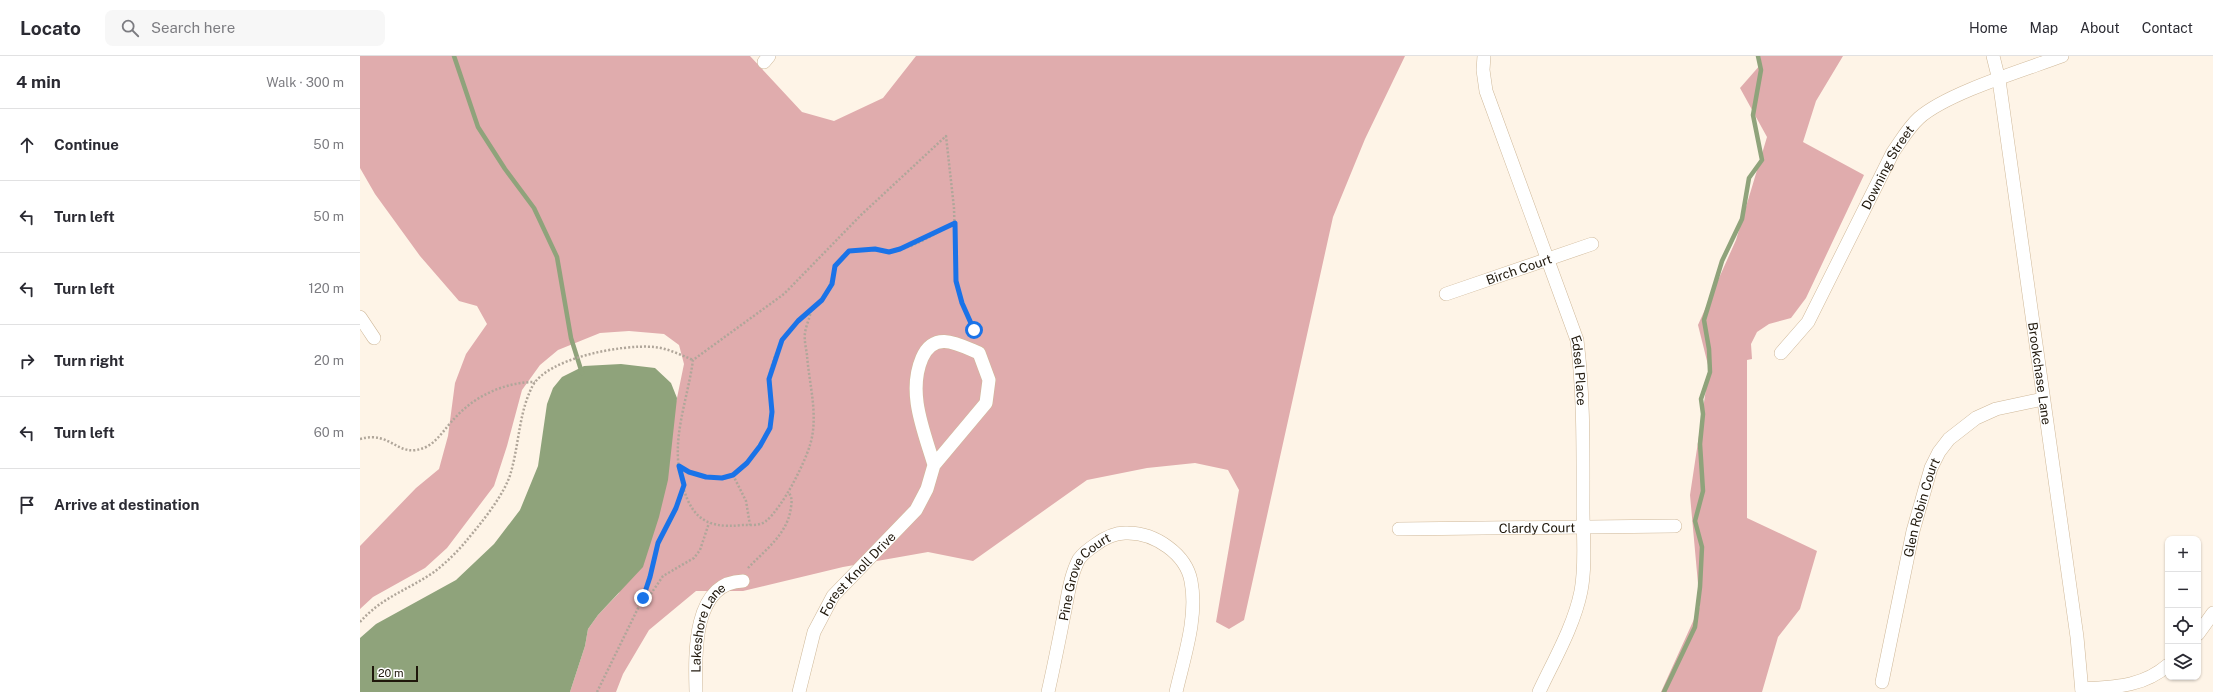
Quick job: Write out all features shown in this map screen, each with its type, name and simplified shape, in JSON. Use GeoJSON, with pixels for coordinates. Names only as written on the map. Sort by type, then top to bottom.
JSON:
{"type":"FeatureCollection","features":[{"type":"Feature","properties":{"kind":"street","name":"Edsel Place"},"geometry":{"type":"LineString","coordinates":[[1484,56],[1483,70],[1486,91],[1577,340],[1581,372],[1583,527],[1581,591],[1574,614],[1539,692]]}},
{"type":"Feature","properties":{"kind":"street","name":"Brookchase Lane"},"geometry":{"type":"LineString","coordinates":[[1993,56],[1999,80],[2077,638],[2082,691]]}},
{"type":"Feature","properties":{"kind":"street","name":"Downing Street"},"geometry":{"type":"LineString","coordinates":[[1781,353],[1808,322],[1893,152],[1911,127],[1932,109],[1967,92],[2062,56]]}},
{"type":"Feature","properties":{"kind":"street","name":"Birch Court"},"geometry":{"type":"LineString","coordinates":[[1446,294],[1592,244]]}},
{"type":"Feature","properties":{"kind":"street"},"geometry":{"type":"LineString","coordinates":[[360,317],[374,338]]}},
{"type":"Feature","properties":{"kind":"street"},"geometry":{"type":"LineString","coordinates":[[934,465],[920,418],[915,392],[917,369],[926,349],[939,341],[958,343],[979,354]]}},
{"type":"Feature","properties":{"kind":"street","name":"Forest Knoll Drive"},"geometry":{"type":"LineString","coordinates":[[799,692],[814,632],[833,596],[848,579],[882,549],[916,510],[927,489],[934,465],[986,403],[989,380],[979,354]]}},
{"type":"Feature","properties":{"kind":"street","name":"Glen Robin Court"},"geometry":{"type":"LineString","coordinates":[[1882,682],[1913,531],[1926,484],[1939,452],[1949,439],[1976,418],[1996,409],[2043,399]]}},
{"type":"Feature","properties":{"kind":"street","name":"Clardy Court"},"geometry":{"type":"LineString","coordinates":[[1399,529],[1674,526]]}},
{"type":"Feature","properties":{"kind":"street","name":"Pine Grove Court"},"geometry":{"type":"LineString","coordinates":[[1048,692],[1074,570],[1080,558],[1101,540],[1116,534],[1128,532],[1150,537],[1170,549],[1182,563],[1191,580],[1192,613],[1176,692]]}},
{"type":"Feature","properties":{"kind":"street","name":"Lakeshore Lane"},"geometry":{"type":"LineString","coordinates":[[696,692],[695,652],[699,626],[705,607],[724,585],[734,582],[743,582]]}},
{"type":"Feature","properties":{"kind":"street"},"geometry":{"type":"LineString","coordinates":[[2201,630],[2213,613]]}},
{"type":"Feature","properties":{"kind":"street"},"geometry":{"type":"LineString","coordinates":[[2082,691],[2124,687],[2158,674],[2165,668]]}},
{"type":"Feature","properties":{"kind":"path"},"geometry":{"type":"LineString","coordinates":[[811,310],[805,333],[814,413],[810,444],[788,492],[767,521],[761,524],[734,526],[709,523],[700,519],[693,512],[688,502],[679,466],[678,439],[693,360],[784,294],[861,215],[946,136],[955,223],[956,281],[962,303],[980,347],[979,354]]}},
{"type":"Feature","properties":{"kind":"path"},"geometry":{"type":"LineString","coordinates":[[679,466],[689,472],[706,477],[722,478],[733,475],[747,463],[760,446],[770,428],[772,412],[769,379],[782,340],[822,300],[832,284],[835,266],[849,251],[875,249],[889,252],[900,249],[955,223]]}},
{"type":"Feature","properties":{"kind":"path"},"geometry":{"type":"LineString","coordinates":[[360,622],[377,605],[390,596],[435,571],[467,540],[483,519],[508,480],[526,403],[536,382],[553,367],[594,354],[624,348],[654,347],[674,352],[693,360]]}},
{"type":"Feature","properties":{"kind":"path"},"geometry":{"type":"LineString","coordinates":[[360,439],[377,436],[386,439],[406,451],[417,450],[428,446],[456,416],[481,397],[497,388],[520,382],[536,382]]}},
{"type":"Feature","properties":{"kind":"path"},"geometry":{"type":"LineString","coordinates":[[733,475],[746,501],[750,525]]}},
{"type":"Feature","properties":{"kind":"path"},"geometry":{"type":"LineString","coordinates":[[597,692],[640,603],[650,577],[658,543],[676,508],[684,485]]}},
{"type":"Feature","properties":{"kind":"path"},"geometry":{"type":"LineString","coordinates":[[743,582],[745,573],[766,552],[788,520],[791,499],[788,492]]}},
{"type":"Feature","properties":{"kind":"path"},"geometry":{"type":"LineString","coordinates":[[640,603],[644,604],[663,576],[694,558],[700,550],[709,523]]}},
{"type":"Feature","properties":{"kind":"shaded area"},"geometry":{"type":"Polygon","coordinates":[[[360,56],[750,56],[802,112],[834,121],[883,98],[916,56],[1405,56],[1365,139],[1333,217],[1244,620],[1229,629],[1216,622],[1239,490],[1228,470],[1195,463],[1147,468],[1087,480],[973,561],[928,552],[843,567],[743,591],[696,591],[649,630],[623,674],[616,692],[570,692],[585,646],[588,629],[598,615],[619,593],[677,398],[684,364],[679,345],[664,334],[629,331],[600,333],[558,350],[540,365],[522,390],[507,446],[494,486],[447,548],[425,568],[373,597],[360,609],[360,546],[416,488],[439,469],[448,436],[455,383],[466,354],[487,324],[477,306],[459,301],[420,256],[375,194],[360,168],[360,56]]]}},
{"type":"Feature","properties":{"kind":"shaded area"},"geometry":{"type":"Polygon","coordinates":[[[1760,56],[1843,56],[1816,101],[1803,142],[1864,175],[1806,298],[1791,318],[1769,324],[1757,332],[1751,344],[1752,359],[1747,360],[1747,518],[1817,551],[1800,609],[1778,637],[1762,692],[1661,692],[1700,606],[1690,495],[1709,369],[1698,325],[1736,240],[1767,137],[1740,88],[1761,64],[1760,56]]]}},
{"type":"Feature","properties":{"kind":"shaded area"},"geometry":{"type":"Polygon","coordinates":[[[621,364],[655,368],[671,383],[677,398],[668,480],[659,517],[643,567],[598,615],[588,629],[585,646],[570,692],[360,692],[360,638],[376,624],[456,580],[494,544],[520,510],[538,466],[547,404],[553,388],[562,377],[584,366],[621,364]]]}},
{"type":"Feature","properties":{"kind":"waterway"},"geometry":{"type":"LineString","coordinates":[[454,56],[478,127],[505,169],[534,208],[557,257],[571,338],[582,373]]}},
{"type":"Feature","properties":{"kind":"waterway"},"geometry":{"type":"LineString","coordinates":[[1664,692],[1695,627],[1700,587],[1702,547],[1695,521],[1703,491],[1700,444],[1703,414],[1701,399],[1710,372],[1709,349],[1704,320],[1722,261],[1742,219],[1749,178],[1762,160],[1753,115],[1761,70],[1758,56]]}},
{"type":"Feature","properties":{"kind":"route"},"geometry":{"type":"LineString","coordinates":[[643,598],[650,577],[658,543],[676,508],[684,485],[680,476],[679,466],[689,472],[706,477],[722,478],[733,475],[747,463],[760,446],[770,428],[772,412],[769,379],[782,340],[798,321],[822,300],[832,284],[835,266],[849,251],[875,249],[889,252],[924,239],[955,223],[956,281],[962,303],[974,330]]}}]}
